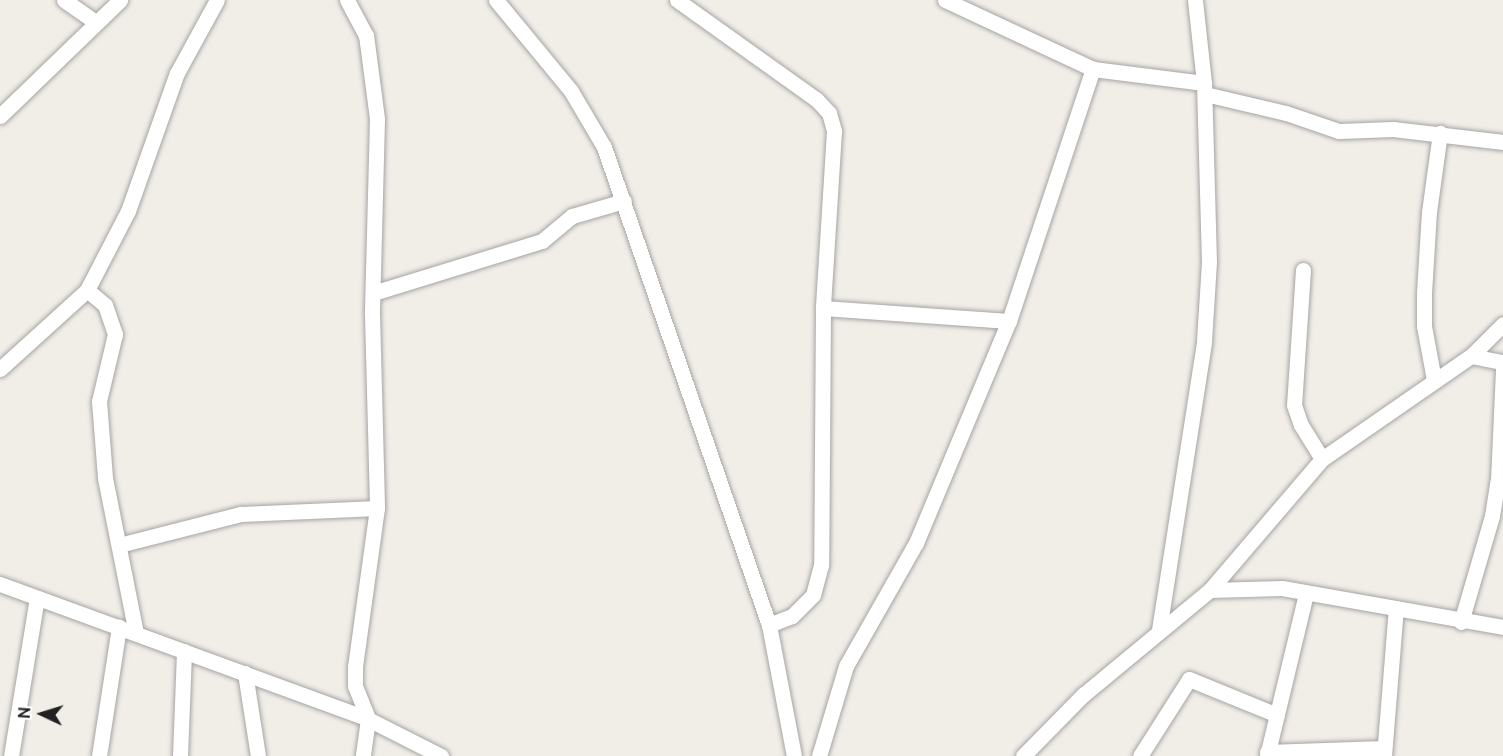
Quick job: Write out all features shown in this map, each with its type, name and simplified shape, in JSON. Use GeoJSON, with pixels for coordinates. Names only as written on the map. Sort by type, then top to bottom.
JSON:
{"type":"FeatureCollection","features":[{"type":"Feature","properties":{"kind":"street"},"geometry":{"type":"LineString","coordinates":[[64,0],[96,22]]}},
{"type":"Feature","properties":{"kind":"street"},"geometry":{"type":"LineString","coordinates":[[0,116],[120,0]]}},
{"type":"Feature","properties":{"kind":"street"},"geometry":{"type":"LineString","coordinates":[[0,369],[87,290],[128,211],[177,73],[217,0]]}},
{"type":"Feature","properties":{"kind":"street"},"geometry":{"type":"LineString","coordinates":[[347,0],[366,35],[377,119],[374,293],[377,508],[355,657],[355,686],[368,719],[363,756]]}},
{"type":"Feature","properties":{"kind":"street"},"geometry":{"type":"LineString","coordinates":[[496,0],[571,91],[604,147],[769,624],[794,756]]}},
{"type":"Feature","properties":{"kind":"street"},"geometry":{"type":"LineString","coordinates":[[677,0],[816,99],[829,113],[833,157],[822,308],[820,565],[813,595],[792,616],[769,624]]}},
{"type":"Feature","properties":{"kind":"street"},"geometry":{"type":"LineString","coordinates":[[945,0],[1093,69],[1204,88],[1339,131],[1393,129],[1503,142]]}},
{"type":"Feature","properties":{"kind":"street"},"geometry":{"type":"LineString","coordinates":[[1159,630],[1204,341],[1209,262],[1204,88],[1195,0]]}},
{"type":"Feature","properties":{"kind":"street"},"geometry":{"type":"LineString","coordinates":[[819,756],[846,666],[911,553],[1009,321],[1093,69]]}},
{"type":"Feature","properties":{"kind":"street"},"geometry":{"type":"LineString","coordinates":[[1434,380],[1424,326],[1424,293],[1429,212],[1440,133]]}},
{"type":"Feature","properties":{"kind":"street"},"geometry":{"type":"LineString","coordinates":[[374,293],[542,241],[572,216],[624,201]]}},
{"type":"Feature","properties":{"kind":"street"},"geometry":{"type":"LineString","coordinates":[[1303,270],[1294,405],[1302,426],[1322,459]]}},
{"type":"Feature","properties":{"kind":"street"},"geometry":{"type":"LineString","coordinates":[[87,290],[105,305],[115,334],[99,401],[105,478],[136,633]]}},
{"type":"Feature","properties":{"kind":"street"},"geometry":{"type":"LineString","coordinates":[[822,308],[1009,321]]}},
{"type":"Feature","properties":{"kind":"street"},"geometry":{"type":"LineString","coordinates":[[1023,756],[1083,695],[1210,590],[1269,516],[1322,459],[1471,356],[1503,324]]}},
{"type":"Feature","properties":{"kind":"street"},"geometry":{"type":"LineString","coordinates":[[1471,356],[1503,362]]}},
{"type":"Feature","properties":{"kind":"street"},"geometry":{"type":"LineString","coordinates":[[1461,622],[1492,516],[1498,480],[1503,369]]}},
{"type":"Feature","properties":{"kind":"street"},"geometry":{"type":"LineString","coordinates":[[119,545],[241,514],[377,508]]}},
{"type":"Feature","properties":{"kind":"street"},"geometry":{"type":"LineString","coordinates":[[0,584],[368,719],[441,756]]}},
{"type":"Feature","properties":{"kind":"street"},"geometry":{"type":"LineString","coordinates":[[1210,590],[1259,586],[1396,608],[1461,622],[1503,627]]}},
{"type":"Feature","properties":{"kind":"street"},"geometry":{"type":"LineString","coordinates":[[1306,593],[1267,754],[1384,752],[1396,608]]}},
{"type":"Feature","properties":{"kind":"street"},"geometry":{"type":"LineString","coordinates":[[11,756],[37,598]]}},
{"type":"Feature","properties":{"kind":"street"},"geometry":{"type":"LineString","coordinates":[[99,756],[119,627]]}},
{"type":"Feature","properties":{"kind":"street"},"geometry":{"type":"LineString","coordinates":[[180,756],[184,651]]}},
{"type":"Feature","properties":{"kind":"street"},"geometry":{"type":"LineString","coordinates":[[245,673],[258,756]]}},
{"type":"Feature","properties":{"kind":"street"},"geometry":{"type":"LineString","coordinates":[[1140,756],[1189,680],[1277,715]]}}]}
